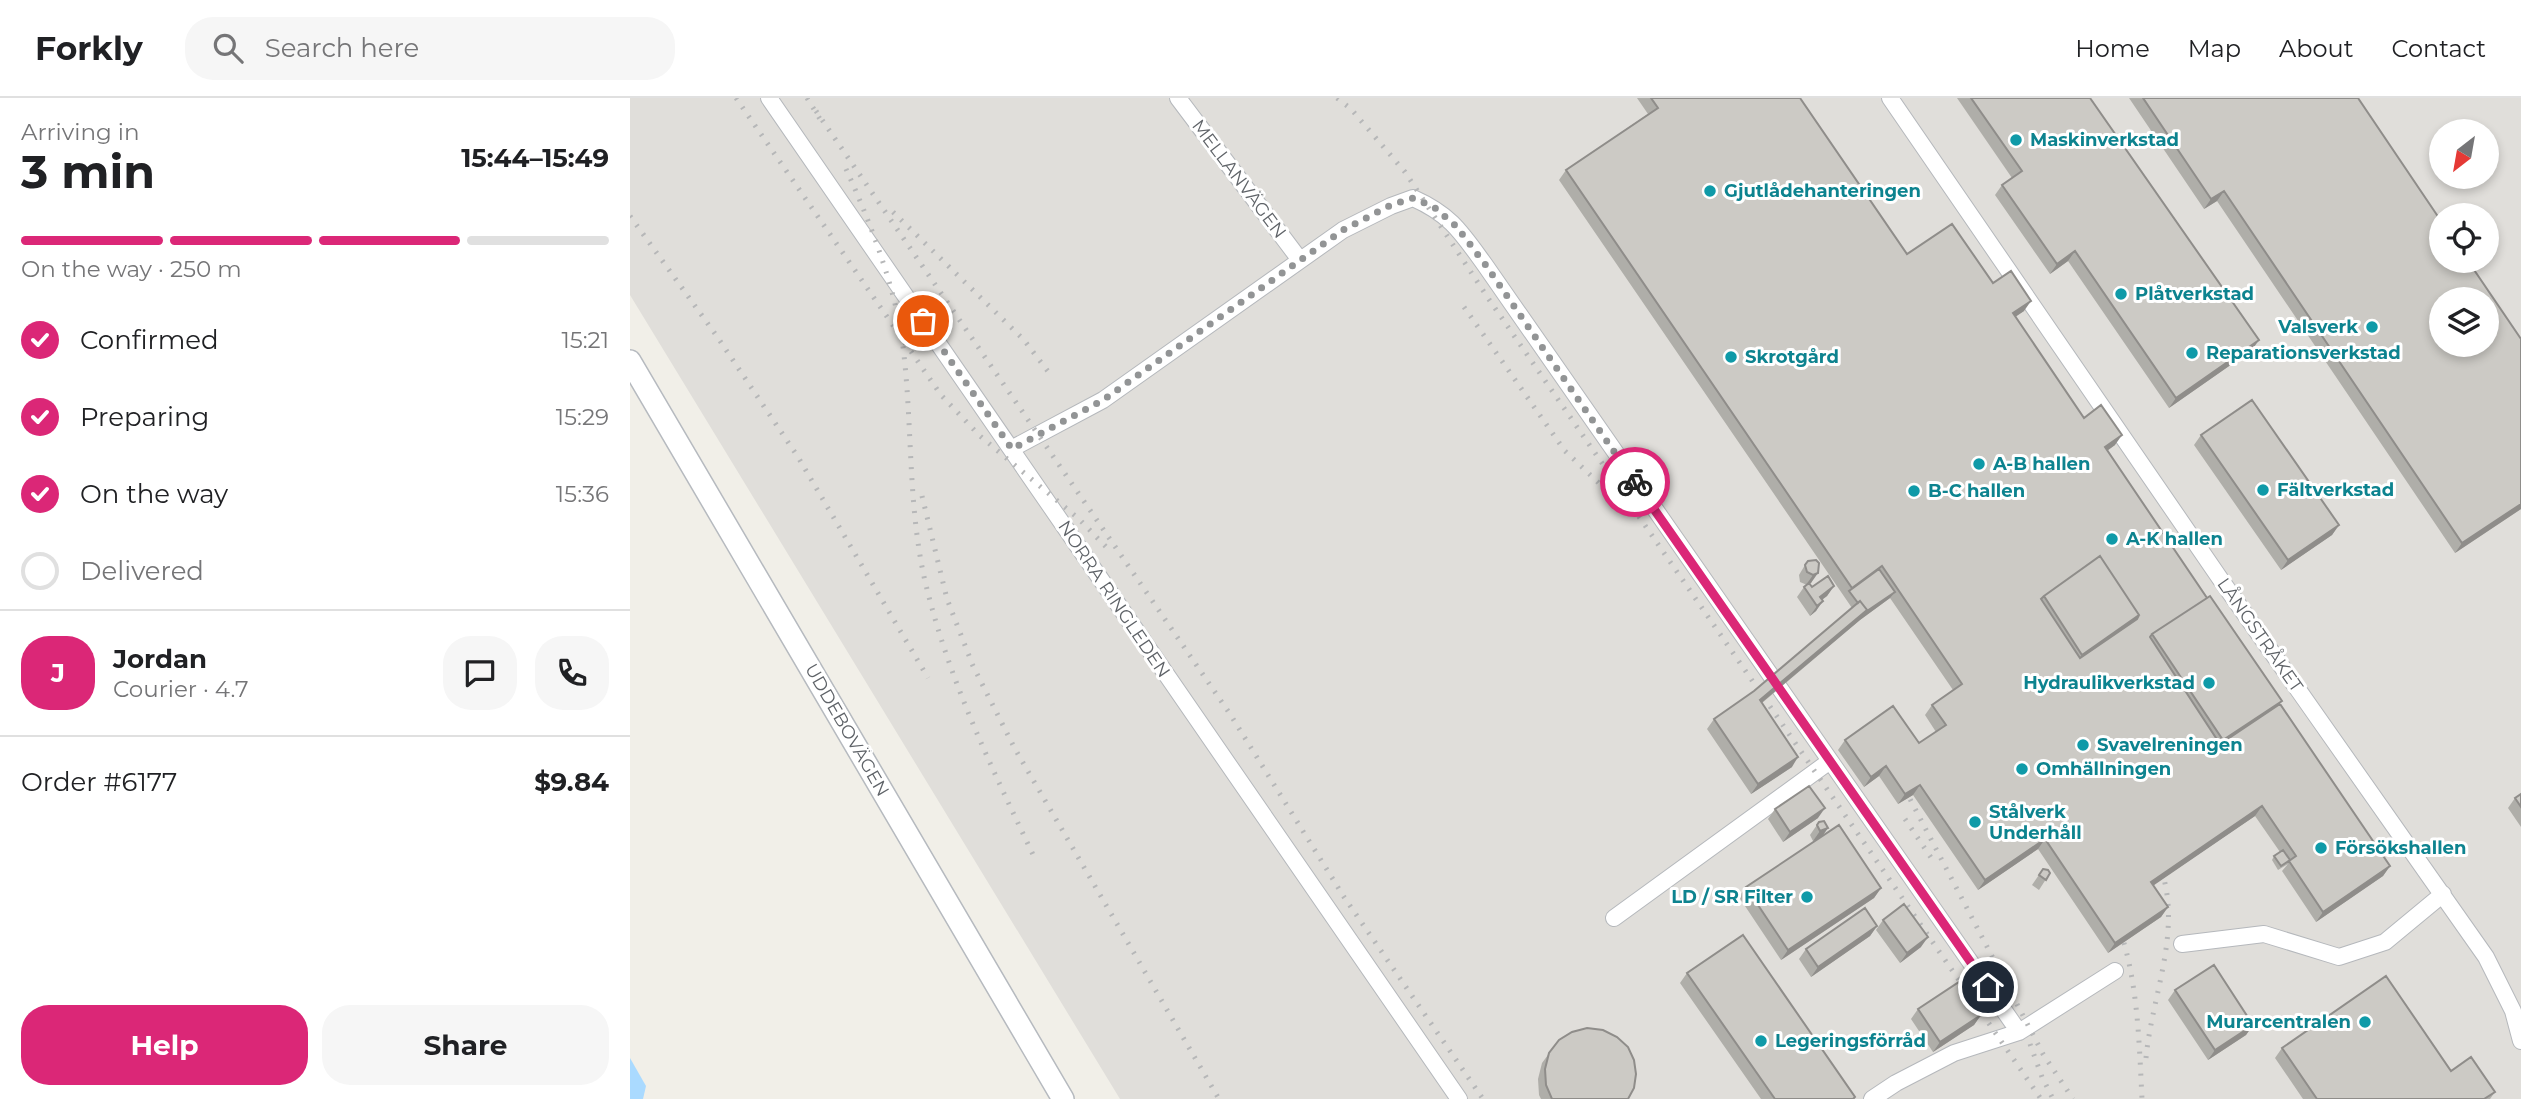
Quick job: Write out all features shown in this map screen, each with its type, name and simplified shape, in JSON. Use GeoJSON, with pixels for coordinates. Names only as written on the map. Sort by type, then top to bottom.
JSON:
{"type":"FeatureCollection","features":[{"type":"Feature","properties":{"kind":"street","name":"NORRA RINGLEDEN"},"geometry":{"type":"LineString","coordinates":[[769,98],[1459,1099]]}},
{"type":"Feature","properties":{"kind":"street","name":"MELLANVÄGEN"},"geometry":{"type":"LineString","coordinates":[[1178,98],[1300,260]]}},
{"type":"Feature","properties":{"kind":"street","name":"LÅNGSTRÅKET"},"geometry":{"type":"LineString","coordinates":[[1889,98],[2221,580],[2486,957],[2513,1011],[2520,1032]]}},
{"type":"Feature","properties":{"kind":"street"},"geometry":{"type":"LineString","coordinates":[[1012,449],[1103,400],[1343,230],[1391,205],[1413,198],[1434,207],[1456,226],[1485,264],[2019,1032]]}},
{"type":"Feature","properties":{"kind":"street","name":"UDDEBOVÄGEN"},"geometry":{"type":"LineString","coordinates":[[630,361],[1063,1099]]}},
{"type":"Feature","properties":{"kind":"street"},"geometry":{"type":"LineString","coordinates":[[1614,918],[1830,761]]}},
{"type":"Feature","properties":{"kind":"street"},"geometry":{"type":"LineString","coordinates":[[2182,944],[2264,934],[2339,957],[2385,942],[2443,894]]}},
{"type":"Feature","properties":{"kind":"street"},"geometry":{"type":"LineString","coordinates":[[1872,1099],[1896,1083],[1954,1053],[2019,1032],[2115,971]]}},
{"type":"Feature","properties":{"kind":"shaded area"},"geometry":{"type":"Polygon","coordinates":[[[630,98],[2521,98],[2521,1099],[1120,1099],[630,295],[630,98]]]}},
{"type":"Feature","properties":{"kind":"water"},"geometry":{"type":"Polygon","coordinates":[[[630,1058],[646,1086],[643,1099],[630,1099],[630,1058]]]}},
{"type":"Feature","properties":{"kind":"building"},"geometry":{"type":"Polygon","coordinates":[[[1651,98],[1800,98],[1907,254],[1952,224],[1993,283],[2011,271],[2031,301],[2013,313],[2084,418],[2101,405],[2122,435],[2105,447],[2207,598],[2150,637],[2220,744],[2280,704],[2390,866],[2323,912],[2289,861],[2296,856],[2262,806],[2151,882],[2168,907],[2115,943],[2045,839],[1985,880],[1920,785],[1905,794],[1886,766],[1871,777],[1845,740],[1893,706],[1919,743],[1946,725],[1932,705],[1962,684],[1882,566],[1852,588],[1566,170],[1658,108],[1651,98]],[[2100,556],[2041,599],[2080,658],[2139,615],[2100,556]]]}},
{"type":"Feature","properties":{"kind":"building"},"geometry":{"type":"Polygon","coordinates":[[[1971,98],[2090,98],[2259,340],[2176,398],[2075,251],[2057,264],[2002,185],[2022,171],[1971,98]]]}},
{"type":"Feature","properties":{"kind":"building","name":"Valsverk"},"geometry":{"type":"Polygon","coordinates":[[[2143,98],[2358,98],[2429,203],[2429,273],[2476,273],[2486,287],[2429,287],[2429,357],[2499,357],[2499,307],[2521,339],[2521,504],[2462,543],[2224,191],[2211,199],[2143,98]]]}},
{"type":"Feature","properties":{"kind":"building","name":"Fältverkstad"},"geometry":{"type":"Polygon","coordinates":[[[2252,400],[2339,525],[2288,560],[2201,435],[2252,400]]]}},
{"type":"Feature","properties":{"kind":"building"},"geometry":{"type":"Polygon","coordinates":[[[2100,556],[2139,615],[2082,655],[2044,596],[2100,556]]]}},
{"type":"Feature","properties":{"kind":"building"},"geometry":{"type":"Polygon","coordinates":[[[1816,560],[1819,563],[1818,573],[1813,575],[1807,572],[1805,565],[1808,561],[1816,560]]]}},
{"type":"Feature","properties":{"kind":"building"},"geometry":{"type":"Polygon","coordinates":[[[1879,569],[1895,592],[1864,613],[1867,610],[1849,591],[1879,569]]]}},
{"type":"Feature","properties":{"kind":"building"},"geometry":{"type":"Polygon","coordinates":[[[1828,576],[1834,586],[1820,597],[1823,601],[1817,606],[1804,587],[1809,583],[1812,587],[1828,576]]]}},
{"type":"Feature","properties":{"kind":"building","name":"Hydraulikverkstad"},"geometry":{"type":"Polygon","coordinates":[[[2210,596],[2282,701],[2223,740],[2152,634],[2210,596]]]}},
{"type":"Feature","properties":{"kind":"building"},"geometry":{"type":"Polygon","coordinates":[[[1860,601],[1867,610],[1760,700],[1798,757],[1758,784],[1714,719],[1754,691],[1860,601]]]}},
{"type":"Feature","properties":{"kind":"building"},"geometry":{"type":"Polygon","coordinates":[[[1809,786],[1825,808],[1790,832],[1775,809],[1809,786]]]}},
{"type":"Feature","properties":{"kind":"building"},"geometry":{"type":"Polygon","coordinates":[[[2521,794],[2521,807],[2515,798],[2521,794]]]}},
{"type":"Feature","properties":{"kind":"building"},"geometry":{"type":"Polygon","coordinates":[[[1824,821],[1828,828],[1820,831],[1817,825],[1824,821]]]}},
{"type":"Feature","properties":{"kind":"building","name":"LD / SR Filter"},"geometry":{"type":"Polygon","coordinates":[[[1839,825],[1881,888],[1788,950],[1746,887],[1839,825]]]}},
{"type":"Feature","properties":{"kind":"building"},"geometry":{"type":"Polygon","coordinates":[[[2283,850],[2290,860],[2281,866],[2274,856],[2283,850]]]}},
{"type":"Feature","properties":{"kind":"building"},"geometry":{"type":"Polygon","coordinates":[[[2043,869],[2050,873],[2046,880],[2039,875],[2043,869]]]}},
{"type":"Feature","properties":{"kind":"building"},"geometry":{"type":"Polygon","coordinates":[[[1904,904],[1928,937],[1907,953],[1883,920],[1904,904]]]}},
{"type":"Feature","properties":{"kind":"building"},"geometry":{"type":"Polygon","coordinates":[[[1865,908],[1877,926],[1818,967],[1806,949],[1865,908]]]}},
{"type":"Feature","properties":{"kind":"building","name":"Legeringsförråd"},"geometry":{"type":"Polygon","coordinates":[[[1743,935],[1855,1097],[1853,1099],[1775,1099],[1687,973],[1743,935]]]}},
{"type":"Feature","properties":{"kind":"building"},"geometry":{"type":"Polygon","coordinates":[[[2214,965],[2253,1025],[2215,1050],[2175,990],[2214,965]]]}},
{"type":"Feature","properties":{"kind":"building","name":"Murarcentralen"},"geometry":{"type":"Polygon","coordinates":[[[2386,976],[2451,1071],[2471,1057],[2495,1092],[2484,1099],[2317,1099],[2282,1048],[2386,976]]]}},
{"type":"Feature","properties":{"kind":"building"},"geometry":{"type":"Polygon","coordinates":[[[1959,982],[1981,1015],[1940,1042],[1918,1009],[1959,982]]]}},
{"type":"Feature","properties":{"kind":"building"},"geometry":{"type":"Polygon","coordinates":[[[1587,1028],[1603,1030],[1628,1047],[1636,1074],[1634,1088],[1628,1099],[1552,1099],[1546,1085],[1545,1069],[1549,1053],[1559,1040],[1572,1032],[1587,1028]]]}},
{"type":"Feature","properties":{"kind":"railway"},"geometry":{"type":"LineString","coordinates":[[736,98],[941,395],[980,436],[1079,519],[1110,551]]}},
{"type":"Feature","properties":{"kind":"railway"},"geometry":{"type":"LineString","coordinates":[[807,98],[820,119]]}},
{"type":"Feature","properties":{"kind":"railway"},"geometry":{"type":"LineString","coordinates":[[1337,98],[1351,109],[1405,172],[1488,298],[2041,1099]]}},
{"type":"Feature","properties":{"kind":"railway"},"geometry":{"type":"LineString","coordinates":[[816,111],[1230,714],[1344,897],[1483,1099]]}},
{"type":"Feature","properties":{"kind":"railway"},"geometry":{"type":"LineString","coordinates":[[846,169],[880,252],[898,318],[905,369],[915,521],[925,581],[935,618],[973,724],[1036,861]]}},
{"type":"Feature","properties":{"kind":"railway"},"geometry":{"type":"LineString","coordinates":[[893,212],[1024,340],[1053,378]]}},
{"type":"Feature","properties":{"kind":"railway"},"geometry":{"type":"LineString","coordinates":[[630,216],[716,335],[798,457],[928,678]]}},
{"type":"Feature","properties":{"kind":"railway"},"geometry":{"type":"LineString","coordinates":[[1464,307],[1565,451],[1622,505]]}},
{"type":"Feature","properties":{"kind":"railway"},"geometry":{"type":"LineString","coordinates":[[922,496],[947,599],[973,666],[1015,749],[1219,1099]]}},
{"type":"Feature","properties":{"kind":"railway"},"geometry":{"type":"LineString","coordinates":[[1898,781],[1909,797],[2043,1054],[2073,1099]]}},
{"type":"Feature","properties":{"kind":"railway"},"geometry":{"type":"LineString","coordinates":[[1905,819],[1934,862]]}},
{"type":"Feature","properties":{"kind":"railway"},"geometry":{"type":"LineString","coordinates":[[2146,1058],[2168,935],[2165,885],[2158,861]]}},
{"type":"Feature","properties":{"kind":"railway"},"geometry":{"type":"LineString","coordinates":[[2117,922],[2133,987],[2142,1099]]}},
{"type":"Feature","properties":{"kind":"railway"},"geometry":{"type":"LineString","coordinates":[[2030,1044],[2053,1099]]}},
{"type":"Feature","properties":{"kind":"way so far"},"geometry":{"type":"LineString","coordinates":[[923,321],[1012,449],[1103,400],[1343,230],[1391,205],[1413,198],[1434,207],[1456,226],[1635,482]]}},
{"type":"Feature","properties":{"kind":"place","name":"Maskinverkstad"},"geometry":{"type":"Point","coordinates":[2016,140]}},
{"type":"Feature","properties":{"kind":"place","name":"Gjutlådehanteringen"},"geometry":{"type":"Point","coordinates":[1710,191]}},
{"type":"Feature","properties":{"kind":"place","name":"Plåtverkstad"},"geometry":{"type":"Point","coordinates":[2121,294]}},
{"type":"Feature","properties":{"kind":"place","name":"Valsverk"},"geometry":{"type":"Point","coordinates":[2372,327]}},
{"type":"Feature","properties":{"kind":"place","name":"Reparationsverkstad"},"geometry":{"type":"Point","coordinates":[2192,353]}},
{"type":"Feature","properties":{"kind":"place","name":"Skrotgård"},"geometry":{"type":"Point","coordinates":[1731,357]}},
{"type":"Feature","properties":{"kind":"place","name":"A-B hallen"},"geometry":{"type":"Point","coordinates":[1979,464]}},
{"type":"Feature","properties":{"kind":"place","name":"Fältverkstad"},"geometry":{"type":"Point","coordinates":[2263,490]}},
{"type":"Feature","properties":{"kind":"place","name":"B-C hallen"},"geometry":{"type":"Point","coordinates":[1914,491]}},
{"type":"Feature","properties":{"kind":"place","name":"A-K hallen"},"geometry":{"type":"Point","coordinates":[2112,539]}},
{"type":"Feature","properties":{"kind":"place","name":"Hydraulikverkstad"},"geometry":{"type":"Point","coordinates":[2209,683]}},
{"type":"Feature","properties":{"kind":"place","name":"Svavelreningen"},"geometry":{"type":"Point","coordinates":[2083,745]}},
{"type":"Feature","properties":{"kind":"place","name":"Omhällningen"},"geometry":{"type":"Point","coordinates":[2022,769]}},
{"type":"Feature","properties":{"kind":"place","name":"Stålverk Underhåll"},"geometry":{"type":"Point","coordinates":[1975,822]}},
{"type":"Feature","properties":{"kind":"place","name":"Försökshallen"},"geometry":{"type":"Point","coordinates":[2321,848]}},
{"type":"Feature","properties":{"kind":"place","name":"LD / SR Filter"},"geometry":{"type":"Point","coordinates":[1807,897]}},
{"type":"Feature","properties":{"kind":"place","name":"Murarcentralen"},"geometry":{"type":"Point","coordinates":[2365,1022]}},
{"type":"Feature","properties":{"kind":"place","name":"Legeringsförråd"},"geometry":{"type":"Point","coordinates":[1761,1041]}},
{"type":"Feature","properties":{"kind":"route"},"geometry":{"type":"LineString","coordinates":[[1635,482],[1988,987]]}}]}
